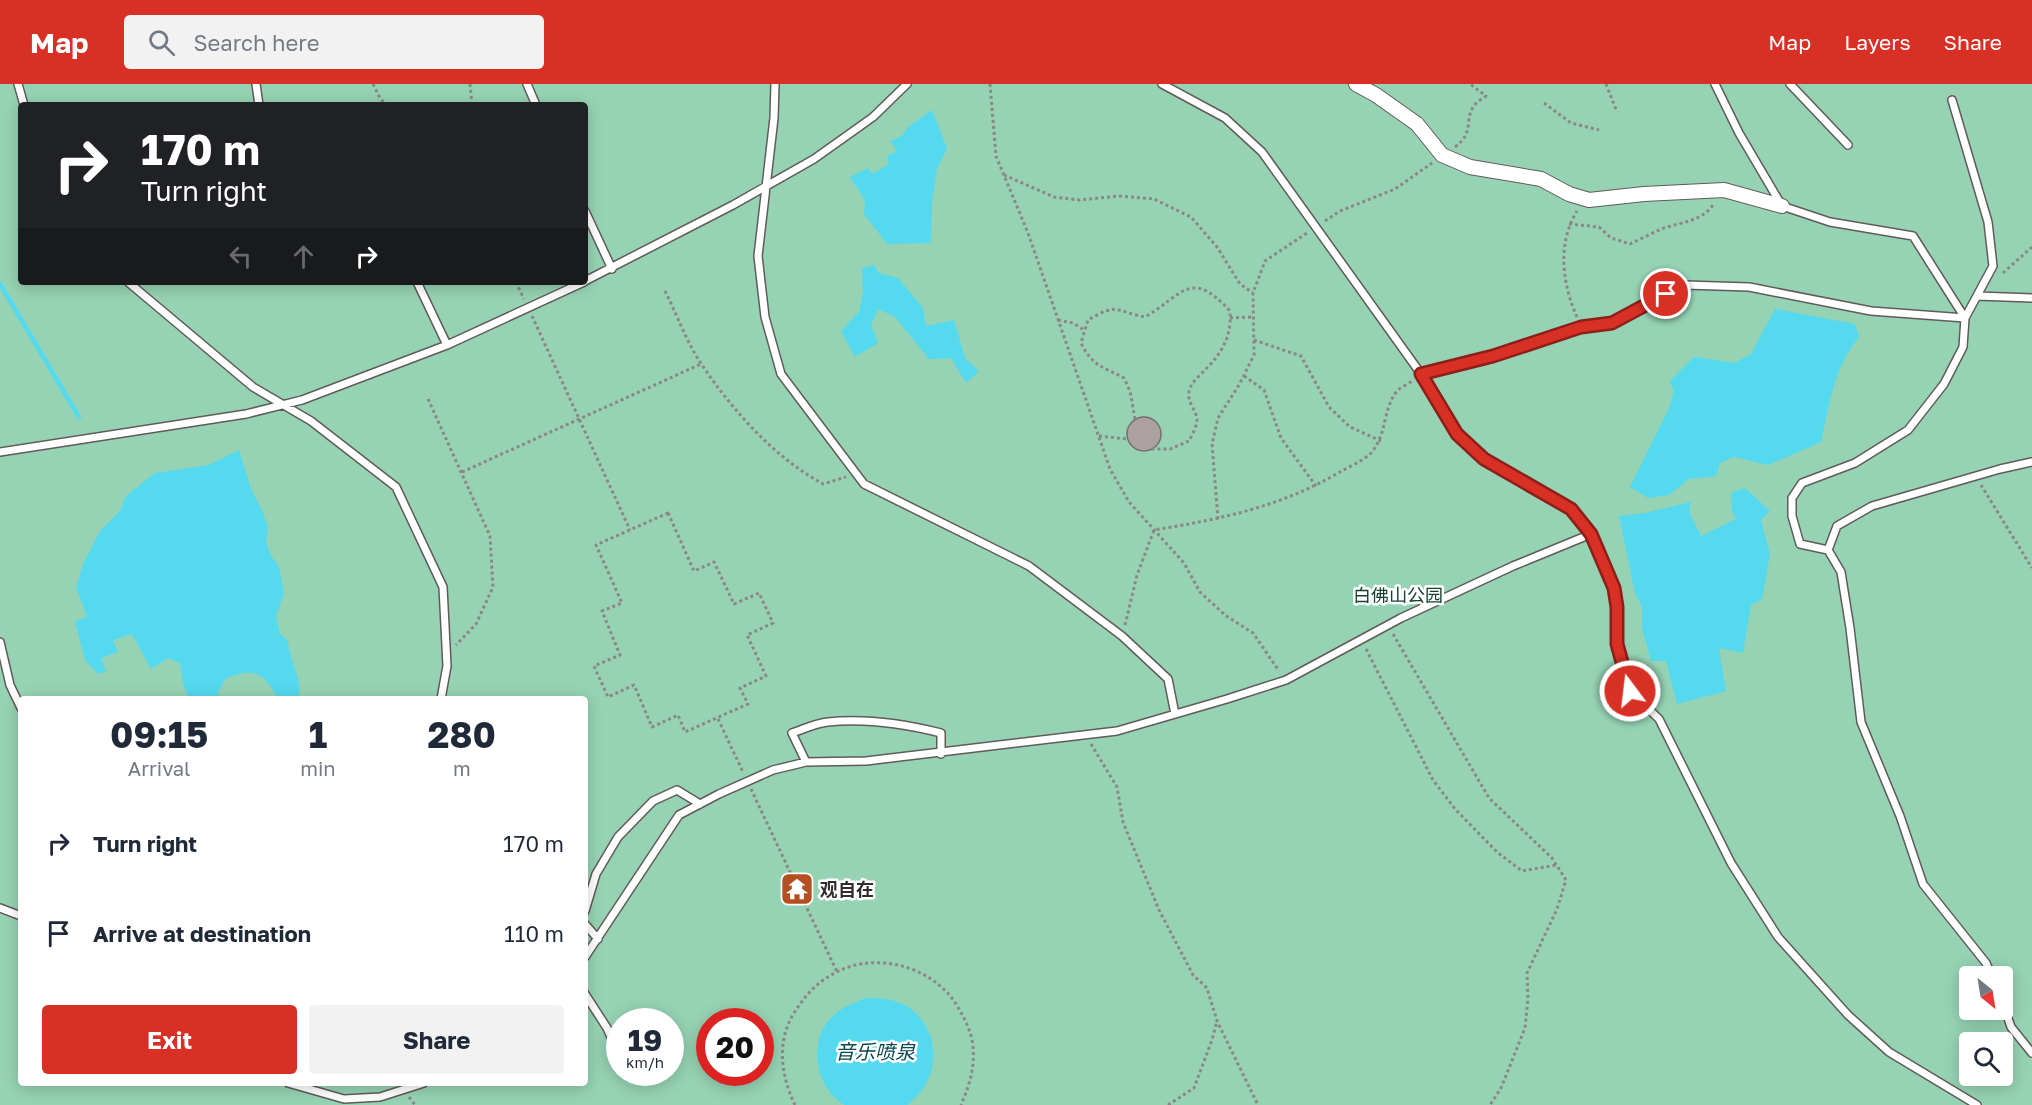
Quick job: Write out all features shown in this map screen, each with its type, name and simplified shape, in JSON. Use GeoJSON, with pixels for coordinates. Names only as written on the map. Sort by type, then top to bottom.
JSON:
{"type":"FeatureCollection","features":[{"type":"Feature","properties":{"kind":"street"},"geometry":{"type":"LineString","coordinates":[[1356,84],[1417,124],[1442,155],[1470,167],[1541,180],[1569,194],[1589,200],[1644,194],[1724,190],[1782,206]]}},
{"type":"Feature","properties":{"kind":"lane"},"geometry":{"type":"LineString","coordinates":[[18,84],[23,102]]}},
{"type":"Feature","properties":{"kind":"lane"},"geometry":{"type":"LineString","coordinates":[[256,84],[257,102]]}},
{"type":"Feature","properties":{"kind":"lane"},"geometry":{"type":"LineString","coordinates":[[526,84],[535,102]]}},
{"type":"Feature","properties":{"kind":"lane"},"geometry":{"type":"LineString","coordinates":[[775,84],[774,118],[758,256],[765,316],[781,374],[864,484],[1029,566],[1122,636],[1168,679],[1175,714]]}},
{"type":"Feature","properties":{"kind":"lane"},"geometry":{"type":"LineString","coordinates":[[588,280],[814,159],[873,117],[907,84]]}},
{"type":"Feature","properties":{"kind":"lane"},"geometry":{"type":"LineString","coordinates":[[1162,84],[1225,118],[1262,152],[1421,374],[1457,434],[1484,459],[1571,509],[1591,534],[1614,588],[1617,607],[1617,644],[1630,691],[1659,719],[1731,863],[1778,937],[1848,1015],[1889,1052],[1977,1105]]}},
{"type":"Feature","properties":{"kind":"lane"},"geometry":{"type":"LineString","coordinates":[[1715,84],[1739,133],[1782,206],[1830,222],[1913,236],[1965,318]]}},
{"type":"Feature","properties":{"kind":"lane"},"geometry":{"type":"LineString","coordinates":[[1790,84],[1848,145]]}},
{"type":"Feature","properties":{"kind":"lane"},"geometry":{"type":"LineString","coordinates":[[1952,100],[1988,222],[1993,266],[1965,318],[1963,346],[1944,384],[1908,430],[1855,463],[1802,483],[1792,498],[1792,516],[1800,544],[1828,550],[1841,572],[1861,722],[1900,816],[1923,884],[1987,966]]}},
{"type":"Feature","properties":{"kind":"lane"},"geometry":{"type":"LineString","coordinates":[[588,217],[612,269]]}},
{"type":"Feature","properties":{"kind":"lane"},"geometry":{"type":"LineString","coordinates":[[132,285],[253,387],[311,422],[396,488],[443,587],[447,666],[442,696]]}},
{"type":"Feature","properties":{"kind":"lane"},"geometry":{"type":"LineString","coordinates":[[418,285],[447,345]]}},
{"type":"Feature","properties":{"kind":"lane"},"geometry":{"type":"LineString","coordinates":[[0,452],[246,414],[302,400],[447,345],[578,285]]}},
{"type":"Feature","properties":{"kind":"lane"},"geometry":{"type":"LineString","coordinates":[[1421,374],[1493,356],[1581,327],[1612,323],[1684,285],[1749,287],[1871,311],[1965,318]]}},
{"type":"Feature","properties":{"kind":"lane"},"geometry":{"type":"LineString","coordinates":[[1977,296],[2032,298]]}},
{"type":"Feature","properties":{"kind":"lane"},"geometry":{"type":"LineString","coordinates":[[1828,550],[1837,526],[1872,506],[2032,462]]}},
{"type":"Feature","properties":{"kind":"lane"},"geometry":{"type":"LineString","coordinates":[[588,953],[679,816],[773,770],[806,762],[866,761],[941,754],[1117,731],[1286,680],[1388,626],[1514,566],[1591,534]]}},
{"type":"Feature","properties":{"kind":"lane"},"geometry":{"type":"LineString","coordinates":[[0,642],[10,685],[18,702]]}},
{"type":"Feature","properties":{"kind":"lane"},"geometry":{"type":"LineString","coordinates":[[806,762],[792,733],[827,722],[872,721],[912,726],[941,733],[941,754]]}},
{"type":"Feature","properties":{"kind":"lane"},"geometry":{"type":"LineString","coordinates":[[588,900],[596,874],[618,837],[653,801],[677,790],[700,804]]}},
{"type":"Feature","properties":{"kind":"lane"},"geometry":{"type":"LineString","coordinates":[[0,908],[18,914]]}},
{"type":"Feature","properties":{"kind":"lane"},"geometry":{"type":"LineString","coordinates":[[588,927],[598,939]]}},
{"type":"Feature","properties":{"kind":"lane"},"geometry":{"type":"LineString","coordinates":[[588,999],[606,1026]]}},
{"type":"Feature","properties":{"kind":"lane"},"geometry":{"type":"LineString","coordinates":[[2009,1020],[2011,1027],[2032,1053]]}},
{"type":"Feature","properties":{"kind":"lane"},"geometry":{"type":"LineString","coordinates":[[297,1086],[344,1102],[380,1097],[402,1087]]}},
{"type":"Feature","properties":{"kind":"path"},"geometry":{"type":"LineString","coordinates":[[373,84],[383,102]]}},
{"type":"Feature","properties":{"kind":"path"},"geometry":{"type":"LineString","coordinates":[[470,84],[472,102]]}},
{"type":"Feature","properties":{"kind":"path"},"geometry":{"type":"LineString","coordinates":[[990,84],[996,156],[1028,233],[1110,469],[1129,502],[1184,563],[1200,591],[1225,615],[1253,633],[1286,680]]}},
{"type":"Feature","properties":{"kind":"path"},"geometry":{"type":"LineString","coordinates":[[1218,519],[1212,444],[1218,418],[1254,355],[1253,293],[1265,261],[1341,211],[1395,189],[1463,141],[1473,107],[1486,96],[1470,84]]}},
{"type":"Feature","properties":{"kind":"path"},"geometry":{"type":"LineString","coordinates":[[1606,84],[1617,112]]}},
{"type":"Feature","properties":{"kind":"path"},"geometry":{"type":"LineString","coordinates":[[1544,103],[1571,123],[1599,130]]}},
{"type":"Feature","properties":{"kind":"path"},"geometry":{"type":"LineString","coordinates":[[1004,175],[1054,197],[1079,200],[1119,196],[1154,199],[1191,217],[1217,246],[1240,284],[1253,293]]}},
{"type":"Feature","properties":{"kind":"path"},"geometry":{"type":"LineString","coordinates":[[1569,224],[1599,227],[1611,238],[1630,244],[1663,228],[1692,220],[1708,212],[1724,190]]}},
{"type":"Feature","properties":{"kind":"path"},"geometry":{"type":"LineString","coordinates":[[1581,327],[1565,281],[1564,253],[1569,224],[1578,210],[1589,200]]}},
{"type":"Feature","properties":{"kind":"path"},"geometry":{"type":"LineString","coordinates":[[517,285],[630,530]]}},
{"type":"Feature","properties":{"kind":"path"},"geometry":{"type":"LineString","coordinates":[[1135,419],[1130,391],[1124,378],[1096,365],[1081,343],[1088,320],[1105,310],[1119,308],[1133,315],[1145,317],[1185,289],[1206,290],[1230,312],[1227,342],[1218,357],[1198,377],[1189,390],[1189,403],[1197,418],[1188,441],[1170,449],[1152,449]]}},
{"type":"Feature","properties":{"kind":"path"},"geometry":{"type":"LineString","coordinates":[[665,291],[701,364],[747,423],[803,474],[823,484],[856,474]]}},
{"type":"Feature","properties":{"kind":"path"},"geometry":{"type":"LineString","coordinates":[[1230,318],[1253,317]]}},
{"type":"Feature","properties":{"kind":"path"},"geometry":{"type":"LineString","coordinates":[[1059,320],[1073,323],[1084,330]]}},
{"type":"Feature","properties":{"kind":"path"},"geometry":{"type":"LineString","coordinates":[[1254,340],[1301,356],[1329,407],[1350,427],[1381,441]]}},
{"type":"Feature","properties":{"kind":"path"},"geometry":{"type":"LineString","coordinates":[[462,472],[701,364]]}},
{"type":"Feature","properties":{"kind":"path"},"geometry":{"type":"LineString","coordinates":[[1154,530],[1218,519],[1266,505],[1316,486],[1368,456],[1381,441],[1387,411],[1398,391],[1421,374]]}},
{"type":"Feature","properties":{"kind":"path"},"geometry":{"type":"LineString","coordinates":[[1244,376],[1264,390],[1281,438],[1316,486]]}},
{"type":"Feature","properties":{"kind":"path"},"geometry":{"type":"LineString","coordinates":[[428,399],[490,536],[493,587],[476,624],[447,655]]}},
{"type":"Feature","properties":{"kind":"path"},"geometry":{"type":"LineString","coordinates":[[1099,436],[1127,440]]}},
{"type":"Feature","properties":{"kind":"path"},"geometry":{"type":"LineString","coordinates":[[1976,476],[2032,568]]}},
{"type":"Feature","properties":{"kind":"path"},"geometry":{"type":"LineString","coordinates":[[668,513],[694,571],[714,562],[734,604],[759,593],[773,623],[747,635],[766,676],[740,688],[748,705],[718,718],[685,732],[678,715],[652,727],[634,685],[608,697],[594,666],[620,655],[602,612],[622,603],[596,545],[668,513]]}},
{"type":"Feature","properties":{"kind":"path"},"geometry":{"type":"LineString","coordinates":[[1122,636],[1137,575],[1154,530]]}},
{"type":"Feature","properties":{"kind":"path"},"geometry":{"type":"LineString","coordinates":[[1388,626],[1489,798],[1552,858],[1566,880],[1557,909],[1527,973],[1528,998],[1525,1028],[1501,1088],[1490,1105]]}},
{"type":"Feature","properties":{"kind":"path"},"geometry":{"type":"LineString","coordinates":[[1361,640],[1433,780],[1455,809],[1497,852],[1522,871],[1557,865]]}},
{"type":"Feature","properties":{"kind":"path"},"geometry":{"type":"LineString","coordinates":[[718,718],[837,972]]}},
{"type":"Feature","properties":{"kind":"path"},"geometry":{"type":"LineString","coordinates":[[1086,735],[1117,786],[1123,822],[1159,910],[1193,975],[1208,988],[1217,1021],[1258,1105]]}},
{"type":"Feature","properties":{"kind":"path"},"geometry":{"type":"LineString","coordinates":[[795,1105],[785,1086],[782,1054],[788,1023],[804,996],[837,972],[858,964],[890,963],[920,972],[946,990],[964,1016],[973,1046],[972,1078],[961,1105]]}},
{"type":"Feature","properties":{"kind":"path"},"geometry":{"type":"LineString","coordinates":[[1168,1105],[1194,1088],[1217,1021]]}},
{"type":"Feature","properties":{"kind":"green space","name":"白佛山公园"},"geometry":{"type":"Polygon","coordinates":[[[0,84],[2032,84],[2032,1105],[0,1105],[0,84]]]}},
{"type":"Feature","properties":{"kind":"water"},"geometry":{"type":"Polygon","coordinates":[[[932,110],[947,148],[937,169],[932,201],[931,243],[887,244],[864,214],[865,200],[850,177],[868,168],[872,174],[889,164],[887,157],[897,150],[890,141],[902,136],[908,127],[932,110]]]}},
{"type":"Feature","properties":{"kind":"water"},"geometry":{"type":"Polygon","coordinates":[[[875,265],[878,273],[898,278],[923,308],[926,326],[954,320],[965,358],[979,371],[966,383],[951,358],[929,359],[895,317],[878,309],[871,325],[878,343],[855,357],[841,331],[859,312],[863,293],[862,268],[875,265]]]}},
{"type":"Feature","properties":{"kind":"water"},"geometry":{"type":"Polygon","coordinates":[[[1775,309],[1855,324],[1859,337],[1843,361],[1838,374],[1821,442],[1768,465],[1734,457],[1720,463],[1716,476],[1689,479],[1669,495],[1648,498],[1630,487],[1669,408],[1674,391],[1670,381],[1694,357],[1735,363],[1751,354],[1775,309]]]}},
{"type":"Feature","properties":{"kind":"water"},"geometry":{"type":"Polygon","coordinates":[[[239,450],[251,489],[263,512],[268,529],[266,541],[270,554],[279,567],[284,593],[276,616],[280,634],[288,641],[298,678],[298,696],[276,696],[263,677],[258,674],[245,673],[226,678],[218,696],[188,696],[183,684],[180,663],[168,658],[151,669],[132,634],[113,640],[118,652],[101,658],[106,671],[98,674],[85,660],[75,622],[87,616],[76,588],[83,564],[100,531],[120,511],[126,496],[155,473],[209,465],[239,450]]]}},
{"type":"Feature","properties":{"kind":"water"},"geometry":{"type":"Polygon","coordinates":[[[1745,488],[1770,511],[1761,520],[1770,554],[1762,599],[1751,605],[1743,653],[1719,648],[1726,691],[1677,704],[1666,661],[1651,661],[1642,628],[1642,607],[1635,593],[1619,516],[1645,513],[1691,502],[1689,512],[1701,536],[1736,519],[1732,511],[1731,493],[1745,488]]]}},
{"type":"Feature","properties":{"kind":"water","name":"音乐喷泉"},"geometry":{"type":"Polygon","coordinates":[[[867,998],[898,1002],[908,1007],[919,1017],[932,1042],[931,1070],[926,1083],[907,1105],[845,1105],[826,1087],[821,1075],[817,1050],[825,1025],[842,1009],[867,998]]]}},
{"type":"Feature","properties":{"kind":"building"},"geometry":{"type":"Polygon","coordinates":[[[1144,417],[1156,422],[1161,434],[1156,446],[1144,451],[1132,446],[1127,434],[1132,422],[1144,417]]]}},
{"type":"Feature","properties":{"kind":"waterway"},"geometry":{"type":"LineString","coordinates":[[0,284],[79,417]]}},
{"type":"Feature","properties":{"kind":"place","name":"观自在"},"geometry":{"type":"Point","coordinates":[797,889]}},
{"type":"Feature","properties":{"kind":"route"},"geometry":{"type":"LineString","coordinates":[[1630,691],[1617,644],[1617,607],[1614,588],[1591,534],[1571,509],[1484,459],[1457,434],[1421,374],[1493,356],[1581,327],[1612,323],[1666,294]]}}]}
